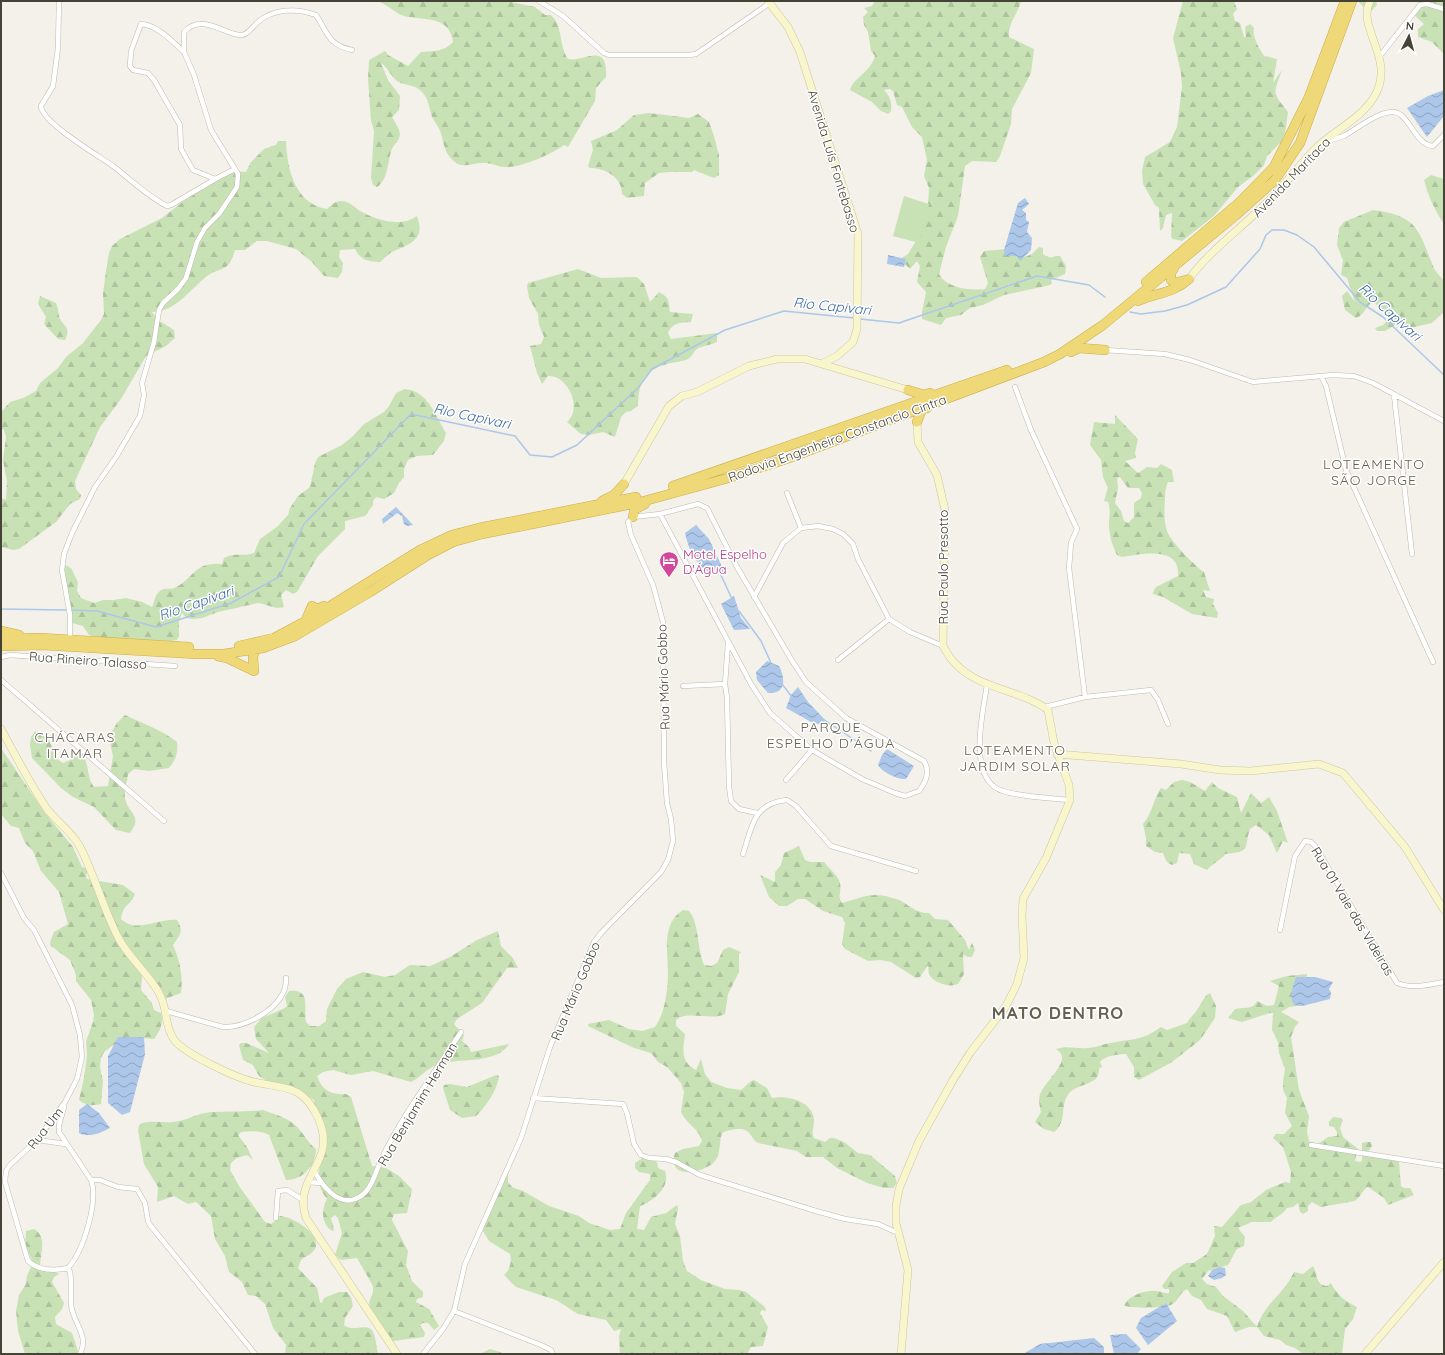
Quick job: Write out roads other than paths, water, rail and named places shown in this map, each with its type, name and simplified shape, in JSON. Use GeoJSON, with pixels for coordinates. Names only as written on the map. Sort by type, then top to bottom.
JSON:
{"type":"FeatureCollection","features":[{"type":"Feature","properties":{"kind":"highway","name":"Rodovia Engenheiro Constancio Cintra"},"geometry":{"type":"LineString","coordinates":[[70,640],[227,648],[274,638],[306,621],[312,606],[315,608],[321,608],[345,594],[365,585],[432,543],[452,535],[479,528],[638,497],[693,481],[894,413],[950,397],[1044,362],[1060,354],[1103,325],[1175,266],[1275,180],[1300,143],[1352,1]]}},
{"type":"Feature","properties":{"kind":"highway","name":"Rodovia Engenheiro Constancio Cintra"},"geometry":{"type":"LineString","coordinates":[[1,646],[43,645],[197,654],[224,654],[255,649],[295,636],[370,592],[428,555],[453,542],[482,534],[603,511],[701,485],[788,458],[954,388],[1018,367],[1052,352],[1090,328],[1241,201],[1274,167],[1298,122],[1330,42],[1344,2]]}},
{"type":"Feature","properties":{"kind":"highway"},"geometry":{"type":"LineString","coordinates":[[1175,266],[1171,273],[1171,280],[1175,283],[1189,279]]}},
{"type":"Feature","properties":{"kind":"highway"},"geometry":{"type":"LineString","coordinates":[[1124,308],[1150,296],[1179,288],[1189,279]]}},
{"type":"Feature","properties":{"kind":"highway"},"geometry":{"type":"LineString","coordinates":[[1103,325],[1096,338],[1095,344],[1097,347],[1104,350]]}},
{"type":"Feature","properties":{"kind":"highway"},"geometry":{"type":"LineString","coordinates":[[1044,362],[1079,348],[1104,350]]}},
{"type":"Feature","properties":{"kind":"highway"},"geometry":{"type":"LineString","coordinates":[[908,390],[924,395],[954,388]]}},
{"type":"Feature","properties":{"kind":"highway"},"geometry":{"type":"LineString","coordinates":[[894,413],[914,397],[908,390]]}},
{"type":"Feature","properties":{"kind":"highway"},"geometry":{"type":"LineString","coordinates":[[916,422],[922,409],[950,397]]}},
{"type":"Feature","properties":{"kind":"highway"},"geometry":{"type":"LineString","coordinates":[[894,413],[914,411],[917,414],[916,422]]}},
{"type":"Feature","properties":{"kind":"highway"},"geometry":{"type":"LineString","coordinates":[[624,484],[624,492],[626,495],[638,497]]}},
{"type":"Feature","properties":{"kind":"highway"},"geometry":{"type":"LineString","coordinates":[[594,506],[614,495],[624,484]]}},
{"type":"Feature","properties":{"kind":"highway"},"geometry":{"type":"LineString","coordinates":[[603,511],[625,509],[632,517],[635,509],[641,505],[660,501],[701,485]]}},
{"type":"Feature","properties":{"kind":"highway"},"geometry":{"type":"LineString","coordinates":[[1,631],[28,637]]}},
{"type":"Feature","properties":{"kind":"highway"},"geometry":{"type":"LineString","coordinates":[[1,639],[28,637],[70,640]]}},
{"type":"Feature","properties":{"kind":"highway"},"geometry":{"type":"LineString","coordinates":[[197,654],[227,658],[254,671],[253,657],[255,649]]}},
{"type":"Feature","properties":{"kind":"street"},"geometry":{"type":"LineString","coordinates":[[59,1],[60,16],[53,86],[41,106],[44,114],[70,138],[111,164],[167,206],[235,169]]}},
{"type":"Feature","properties":{"kind":"street"},"geometry":{"type":"LineString","coordinates":[[539,1],[563,16],[604,53],[609,55],[696,54],[769,2]]}},
{"type":"Feature","properties":{"kind":"street","name":"Avenida Maritaca"},"geometry":{"type":"LineString","coordinates":[[1189,279],[1206,260],[1260,210],[1316,148],[1366,107],[1374,97],[1378,88],[1382,70],[1380,56],[1367,20],[1366,9],[1370,1]]}},
{"type":"Feature","properties":{"kind":"street","name":"Avenida Luís Fontebasso"},"geometry":{"type":"LineString","coordinates":[[769,2],[788,27],[800,52],[858,234],[857,329],[853,342],[837,356],[823,363]]}},
{"type":"Feature","properties":{"kind":"street"},"geometry":{"type":"LineString","coordinates":[[1380,56],[1420,5],[1427,4],[1444,9]]}},
{"type":"Feature","properties":{"kind":"street"},"geometry":{"type":"LineString","coordinates":[[70,640],[70,615],[62,570],[64,554],[72,533],[95,487],[116,457],[140,416],[144,395],[142,383],[154,342],[159,310],[186,278],[197,242],[205,228],[218,214],[238,187],[238,178],[235,169],[211,130],[196,81],[184,52],[184,32],[193,26],[211,25],[237,35],[243,35],[268,16],[289,9],[316,15],[333,43],[342,48],[352,50]]}},
{"type":"Feature","properties":{"kind":"street"},"geometry":{"type":"LineString","coordinates":[[184,52],[161,32],[147,24],[141,24],[131,51],[130,66],[133,70],[148,73],[154,80],[180,125],[181,149],[185,158],[194,170],[215,179]]}},
{"type":"Feature","properties":{"kind":"street"},"geometry":{"type":"LineString","coordinates":[[1324,141],[1343,136],[1376,117],[1392,111],[1401,114],[1425,144],[1433,146],[1444,135]]}},
{"type":"Feature","properties":{"kind":"street"},"geometry":{"type":"LineString","coordinates":[[1104,350],[1165,354],[1190,360],[1253,382],[1344,374],[1354,376],[1373,383],[1428,411],[1444,421]]}},
{"type":"Feature","properties":{"kind":"street"},"geometry":{"type":"LineString","coordinates":[[624,484],[669,406],[682,396],[697,392],[749,366],[777,359],[805,359],[823,363],[908,390]]}},
{"type":"Feature","properties":{"kind":"street"},"geometry":{"type":"LineString","coordinates":[[1320,376],[1326,386],[1346,470],[1433,662]]}},
{"type":"Feature","properties":{"kind":"street"},"geometry":{"type":"LineString","coordinates":[[1015,387],[1031,430],[1077,529],[1071,543],[1069,568],[1085,697]]}},
{"type":"Feature","properties":{"kind":"street"},"geometry":{"type":"LineString","coordinates":[[1394,395],[1412,554]]}},
{"type":"Feature","properties":{"kind":"street","name":"Rua Paulo Presotto"},"geometry":{"type":"LineString","coordinates":[[916,422],[918,442],[937,475],[945,510],[943,646]]}},
{"type":"Feature","properties":{"kind":"street"},"geometry":{"type":"LineString","coordinates":[[788,493],[801,528]]}},
{"type":"Feature","properties":{"kind":"street"},"geometry":{"type":"LineString","coordinates":[[632,517],[660,514],[698,504],[708,508],[754,597],[806,682],[846,718],[924,761],[927,766],[927,774],[920,791],[905,796],[862,779],[812,750],[770,713],[751,684],[660,514]]}},
{"type":"Feature","properties":{"kind":"street","name":"Rua Mário Gobbo"},"geometry":{"type":"LineString","coordinates":[[423,1354],[443,1329],[454,1311],[465,1264],[514,1154],[550,1048],[594,942],[661,872],[668,860],[673,841],[665,769],[663,622],[653,585],[628,528],[628,522],[632,517]]}},
{"type":"Feature","properties":{"kind":"street"},"geometry":{"type":"LineString","coordinates":[[754,597],[783,543],[801,528],[818,526],[833,529],[843,534],[853,544],[858,559],[889,619],[910,632],[943,646],[953,662],[978,681],[1030,700],[1048,710],[1057,754],[1069,785],[1070,800],[1046,858],[1023,900],[1022,916],[1024,958],[1021,976],[1006,1006],[970,1053],[919,1141],[899,1189],[896,1206],[898,1233],[908,1270],[901,1354]]}},
{"type":"Feature","properties":{"kind":"street"},"geometry":{"type":"LineString","coordinates":[[838,660],[889,619]]}},
{"type":"Feature","properties":{"kind":"street"},"geometry":{"type":"LineString","coordinates":[[728,642],[725,684],[727,698],[728,786],[731,801],[739,809],[757,813]]}},
{"type":"Feature","properties":{"kind":"street","name":"Rua Rineiro Talasso"},"geometry":{"type":"LineString","coordinates":[[1,656],[18,655],[175,666]]}},
{"type":"Feature","properties":{"kind":"street"},"geometry":{"type":"LineString","coordinates":[[1,680],[164,821]]}},
{"type":"Feature","properties":{"kind":"street"},"geometry":{"type":"LineString","coordinates":[[683,686],[725,684]]}},
{"type":"Feature","properties":{"kind":"street"},"geometry":{"type":"LineString","coordinates":[[987,685],[981,726],[980,757],[981,766],[992,786],[1003,791],[1070,800]]}},
{"type":"Feature","properties":{"kind":"street"},"geometry":{"type":"LineString","coordinates":[[1045,707],[1085,697],[1151,690],[1158,700],[1168,724]]}},
{"type":"Feature","properties":{"kind":"street"},"geometry":{"type":"LineString","coordinates":[[1,729],[48,810],[65,827],[78,844],[103,905],[120,940],[133,961],[159,992],[166,1011],[170,1033],[180,1046],[189,1052],[252,1082],[294,1089],[306,1099],[319,1119],[324,1139],[322,1154],[307,1182],[303,1200],[306,1218],[397,1354]]}},
{"type":"Feature","properties":{"kind":"street"},"geometry":{"type":"LineString","coordinates":[[786,780],[812,750]]}},
{"type":"Feature","properties":{"kind":"street"},"geometry":{"type":"LineString","coordinates":[[1057,754],[1182,764],[1220,770],[1251,771],[1319,764],[1332,767],[1343,773],[1405,847],[1444,910]]}},
{"type":"Feature","properties":{"kind":"street"},"geometry":{"type":"LineString","coordinates":[[742,854],[757,813],[767,804],[787,800],[796,806],[831,846],[916,872]]}},
{"type":"Feature","properties":{"kind":"street","name":"Rua 01 Vale das Videiras"},"geometry":{"type":"LineString","coordinates":[[1280,930],[1295,856],[1306,842],[1311,842],[1315,846],[1398,983],[1405,986],[1431,985],[1444,982]]}},
{"type":"Feature","properties":{"kind":"street","name":"Rua Um"},"geometry":{"type":"LineString","coordinates":[[1,873],[24,918],[34,930],[76,1017],[82,1057],[77,1079],[65,1102],[37,1140],[6,1171],[6,1190],[28,1261],[37,1268],[46,1270],[68,1268]]}},
{"type":"Feature","properties":{"kind":"street"},"geometry":{"type":"LineString","coordinates":[[166,1011],[223,1027],[244,1025],[267,1011],[283,994],[286,978]]}},
{"type":"Feature","properties":{"kind":"street","name":"Rua Benjamim Herman"},"geometry":{"type":"LineString","coordinates":[[320,1183],[340,1199],[348,1201],[364,1195],[370,1186],[386,1150],[461,1032]]}},
{"type":"Feature","properties":{"kind":"street"},"geometry":{"type":"LineString","coordinates":[[533,1098],[623,1104],[627,1113],[634,1144],[641,1155],[648,1158],[666,1159],[676,1162],[700,1175],[845,1219],[878,1224],[898,1233]]}},
{"type":"Feature","properties":{"kind":"street"},"geometry":{"type":"LineString","coordinates":[[65,1102],[59,1132],[91,1180],[94,1195],[92,1214],[77,1256],[68,1268],[71,1278],[71,1304],[73,1315],[80,1327],[84,1344],[80,1354]]}},
{"type":"Feature","properties":{"kind":"street"},"geometry":{"type":"LineString","coordinates":[[37,1140],[66,1144]]}},
{"type":"Feature","properties":{"kind":"street"},"geometry":{"type":"LineString","coordinates":[[1312,1145],[1444,1166]]}},
{"type":"Feature","properties":{"kind":"street"},"geometry":{"type":"LineString","coordinates":[[307,1182],[320,1183],[314,1170]]}},
{"type":"Feature","properties":{"kind":"street"},"geometry":{"type":"LineString","coordinates":[[91,1180],[108,1182],[118,1187],[135,1189],[140,1192],[145,1203],[150,1225],[256,1354]]}},
{"type":"Feature","properties":{"kind":"street"},"geometry":{"type":"LineString","coordinates":[[276,1218],[278,1191],[287,1190],[303,1200]]}},
{"type":"Feature","properties":{"kind":"street"},"geometry":{"type":"LineString","coordinates":[[1365,1354],[1444,1262]]}},
{"type":"Feature","properties":{"kind":"street"},"geometry":{"type":"LineString","coordinates":[[454,1311],[542,1345],[551,1350],[553,1354]]}},
{"type":"Feature","properties":{"kind":"water"},"geometry":{"type":"Polygon","coordinates":[[[1444,90],[1444,116],[1427,137],[1407,108],[1428,96],[1444,90]]]}},
{"type":"Feature","properties":{"kind":"water"},"geometry":{"type":"Polygon","coordinates":[[[1025,198],[1029,204],[1022,210],[1026,213],[1026,220],[1029,222],[1027,232],[1032,238],[1031,250],[1020,261],[1017,256],[1005,256],[1004,250],[1018,203],[1025,198]]]}},
{"type":"Feature","properties":{"kind":"water"},"geometry":{"type":"Polygon","coordinates":[[[888,255],[906,259],[904,267],[887,264],[888,255]]]}},
{"type":"Feature","properties":{"kind":"water"},"geometry":{"type":"Polygon","coordinates":[[[396,507],[413,525],[407,526],[404,524],[402,516],[397,513],[383,524],[382,519],[396,507]]]}},
{"type":"Feature","properties":{"kind":"water"},"geometry":{"type":"Polygon","coordinates":[[[696,525],[709,539],[725,573],[717,574],[710,572],[703,568],[693,556],[685,533],[696,525]]]}},
{"type":"Feature","properties":{"kind":"water"},"geometry":{"type":"Polygon","coordinates":[[[734,596],[741,618],[750,629],[734,630],[721,604],[734,596]]]}},
{"type":"Feature","properties":{"kind":"water"},"geometry":{"type":"Polygon","coordinates":[[[767,661],[779,666],[781,670],[783,684],[779,691],[774,693],[768,693],[757,680],[756,672],[767,661]]]}},
{"type":"Feature","properties":{"kind":"water"},"geometry":{"type":"Polygon","coordinates":[[[798,687],[808,702],[830,725],[813,723],[786,708],[791,695],[798,687]]]}},
{"type":"Feature","properties":{"kind":"water"},"geometry":{"type":"Polygon","coordinates":[[[887,749],[914,766],[906,779],[890,775],[878,765],[882,755],[887,749]]]}},
{"type":"Feature","properties":{"kind":"water"},"geometry":{"type":"Polygon","coordinates":[[[1296,977],[1315,977],[1333,982],[1329,989],[1331,993],[1330,999],[1302,1006],[1294,1005],[1292,995],[1296,977]]]}},
{"type":"Feature","properties":{"kind":"water"},"geometry":{"type":"Polygon","coordinates":[[[118,1037],[144,1037],[145,1054],[130,1112],[122,1115],[108,1103],[108,1056],[118,1037]]]}},
{"type":"Feature","properties":{"kind":"water"},"geometry":{"type":"Polygon","coordinates":[[[87,1104],[99,1113],[110,1128],[91,1135],[79,1133],[79,1110],[87,1104]]]}},
{"type":"Feature","properties":{"kind":"water"},"geometry":{"type":"Polygon","coordinates":[[[1220,1267],[1225,1268],[1226,1275],[1222,1278],[1214,1280],[1208,1276],[1212,1270],[1220,1267]]]}},
{"type":"Feature","properties":{"kind":"water"},"geometry":{"type":"Polygon","coordinates":[[[1166,1303],[1177,1321],[1148,1345],[1136,1328],[1141,1318],[1166,1303]]]}},
{"type":"Feature","properties":{"kind":"water"},"geometry":{"type":"Polygon","coordinates":[[[1126,1334],[1141,1349],[1137,1354],[1114,1354],[1110,1335],[1126,1334]]]}},
{"type":"Feature","properties":{"kind":"water"},"geometry":{"type":"Polygon","coordinates":[[[1094,1338],[1104,1347],[1104,1354],[1023,1354],[1040,1344],[1094,1338]]]}},
{"type":"Feature","properties":{"kind":"waterway","name":"Rio Capivari"},"geometry":{"type":"LineString","coordinates":[[1130,312],[1141,314],[1165,311],[1187,305],[1226,287],[1260,249],[1266,235],[1272,230],[1284,230],[1297,235],[1314,247],[1360,302],[1383,317],[1444,375]]}},
{"type":"Feature","properties":{"kind":"waterway","name":"Rio Capivari"},"geometry":{"type":"LineString","coordinates":[[860,319],[899,323],[1037,276],[1089,285],[1105,297]]}},
{"type":"Feature","properties":{"kind":"waterway","name":"Rio Capivari"},"geometry":{"type":"LineString","coordinates":[[71,610],[97,611],[156,627],[231,603],[279,577],[304,524],[411,414],[515,436],[530,455],[552,457],[577,445],[638,388],[652,369],[725,330],[784,311],[854,318]]}},
{"type":"Feature","properties":{"kind":"waterway"},"geometry":{"type":"LineString","coordinates":[[720,573],[732,599]]}},
{"type":"Feature","properties":{"kind":"waterway","name":"Rio Capivari"},"geometry":{"type":"LineString","coordinates":[[1,609],[67,610]]}},
{"type":"Feature","properties":{"kind":"waterway"},"geometry":{"type":"LineString","coordinates":[[739,611],[761,641],[771,663]]}},
{"type":"Feature","properties":{"kind":"waterway"},"geometry":{"type":"LineString","coordinates":[[782,684],[792,697]]}},
{"type":"Feature","properties":{"kind":"waterway"},"geometry":{"type":"LineString","coordinates":[[826,721],[871,751]]}},
{"type":"Feature","properties":{"kind":"place","name":"Motel Espelho D'Água"},"geometry":{"type":"Point","coordinates":[669,578]}},
{"type":"Feature","properties":{"kind":"district","name":"LOTEAMENTO SÃO JORGE"},"geometry":{"type":"Point","coordinates":[1374,472]}},
{"type":"Feature","properties":{"kind":"district","name":"PARQUE ESPELHO D'ÁGUA"},"geometry":{"type":"Point","coordinates":[831,736]}},
{"type":"Feature","properties":{"kind":"district","name":"CHÁCARAS ITAMAR"},"geometry":{"type":"Point","coordinates":[75,746]}},
{"type":"Feature","properties":{"kind":"district","name":"LOTEAMENTO JARDIM SOLAR"},"geometry":{"type":"Point","coordinates":[1015,758]}},
{"type":"Feature","properties":{"kind":"district","name":"MATO DENTRO"},"geometry":{"type":"Point","coordinates":[1058,1012]}}]}
